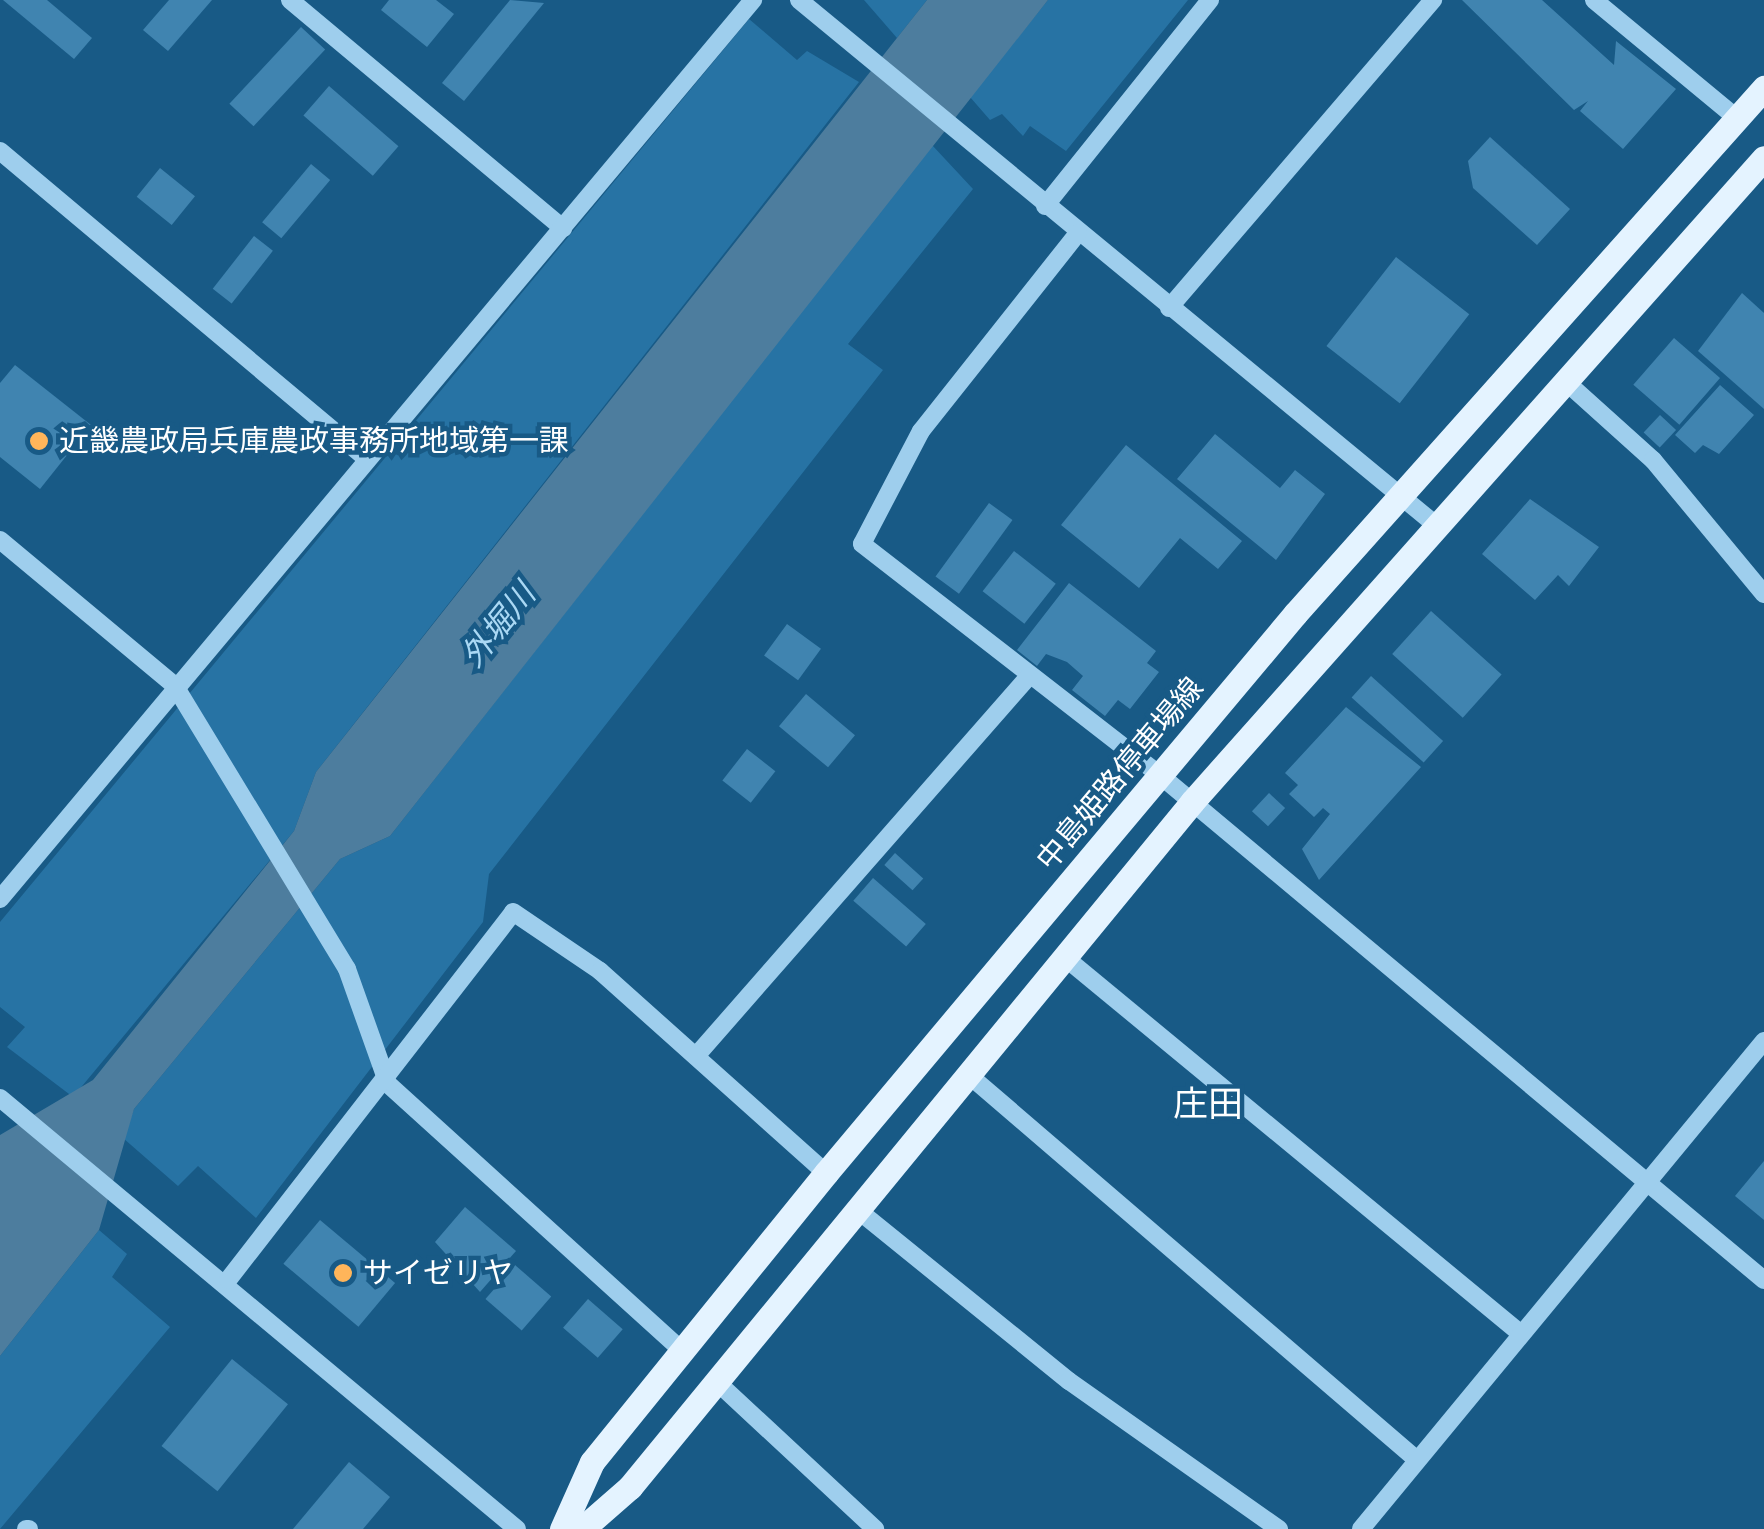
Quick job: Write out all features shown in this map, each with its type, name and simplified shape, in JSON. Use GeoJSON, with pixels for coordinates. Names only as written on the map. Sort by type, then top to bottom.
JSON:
{"type":"FeatureCollection","features":[{"type":"Feature","properties":{"kind":"main road","name":"中島姫路停車場線"},"geometry":{"type":"LineString","coordinates":[[562,1529],[592,1462],[680,1348],[826,1172],[1161,776],[1764,88]]}},
{"type":"Feature","properties":{"kind":"main road"},"geometry":{"type":"LineString","coordinates":[[582,1529],[717,1382],[1068,960],[1192,802],[1764,158]]}},
{"type":"Feature","properties":{"kind":"street"},"geometry":{"type":"LineString","coordinates":[[290,0],[563,228]]}},
{"type":"Feature","properties":{"kind":"street"},"geometry":{"type":"LineString","coordinates":[[0,899],[753,0]]}},
{"type":"Feature","properties":{"kind":"street"},"geometry":{"type":"LineString","coordinates":[[799,0],[1436,526]]}},
{"type":"Feature","properties":{"kind":"street"},"geometry":{"type":"LineString","coordinates":[[1045,206],[1210,0]]}},
{"type":"Feature","properties":{"kind":"street"},"geometry":{"type":"LineString","coordinates":[[1169,308],[1433,0]]}},
{"type":"Feature","properties":{"kind":"street"},"geometry":{"type":"LineString","coordinates":[[1594,0],[1738,118]]}},
{"type":"Feature","properties":{"kind":"street"},"geometry":{"type":"LineString","coordinates":[[0,151],[366,458]]}},
{"type":"Feature","properties":{"kind":"street"},"geometry":{"type":"LineString","coordinates":[[1078,233],[921,430],[862,544],[1161,776],[1764,1280]]}},
{"type":"Feature","properties":{"kind":"street"},"geometry":{"type":"LineString","coordinates":[[1564,380],[1653,460],[1764,594]]}},
{"type":"Feature","properties":{"kind":"street"},"geometry":{"type":"LineString","coordinates":[[0,540],[175,686],[347,969],[388,1084],[680,1348]]}},
{"type":"Feature","properties":{"kind":"street"},"geometry":{"type":"LineString","coordinates":[[696,1056],[1029,676]]}},
{"type":"Feature","properties":{"kind":"street"},"geometry":{"type":"LineString","coordinates":[[228,1280],[388,1084],[513,912],[600,971],[826,1172]]}},
{"type":"Feature","properties":{"kind":"street"},"geometry":{"type":"LineString","coordinates":[[1068,960],[1520,1333]]}},
{"type":"Feature","properties":{"kind":"street"},"geometry":{"type":"LineString","coordinates":[[1361,1529],[1764,1041]]}},
{"type":"Feature","properties":{"kind":"street"},"geometry":{"type":"LineString","coordinates":[[970,1076],[1418,1460]]}},
{"type":"Feature","properties":{"kind":"street"},"geometry":{"type":"LineString","coordinates":[[0,1098],[228,1280],[517,1529]]}},
{"type":"Feature","properties":{"kind":"street"},"geometry":{"type":"LineString","coordinates":[[860,1211],[1069,1381],[1280,1529]]}},
{"type":"Feature","properties":{"kind":"street"},"geometry":{"type":"LineString","coordinates":[[717,1382],[874,1529]]}},
{"type":"Feature","properties":{"kind":"shaded area"},"geometry":{"type":"Polygon","coordinates":[[[864,0],[927,0],[897,38],[864,0]]]}},
{"type":"Feature","properties":{"kind":"shaded area"},"geometry":{"type":"Polygon","coordinates":[[[1048,0],[1188,0],[1066,151],[1030,126],[1023,136],[1002,114],[990,120],[970,97],[1048,0]]]}},
{"type":"Feature","properties":{"kind":"shaded area"},"geometry":{"type":"Polygon","coordinates":[[[749,19],[797,60],[807,51],[859,82],[316,772],[294,831],[73,1097],[7,1047],[25,1027],[0,1007],[0,922],[749,19]]]}},
{"type":"Feature","properties":{"kind":"shaded area"},"geometry":{"type":"Polygon","coordinates":[[[932,145],[973,189],[848,344],[883,370],[489,874],[483,922],[256,1218],[198,1166],[178,1186],[123,1138],[134,1109],[340,859],[390,836],[932,145]]]}},
{"type":"Feature","properties":{"kind":"shaded area"},"geometry":{"type":"Polygon","coordinates":[[[99,1230],[127,1254],[112,1277],[170,1327],[0,1529],[0,1356],[99,1230]]]}},
{"type":"Feature","properties":{"kind":"water","name":"外堀川"},"geometry":{"type":"Polygon","coordinates":[[[927,0],[1048,0],[390,836],[340,859],[134,1109],[99,1230],[0,1356],[0,1135],[93,1080],[294,831],[316,772],[927,0]]]}},
{"type":"Feature","properties":{"kind":"building"},"geometry":{"type":"Polygon","coordinates":[[[3,0],[47,0],[92,38],[74,59],[3,0]]]}},
{"type":"Feature","properties":{"kind":"building"},"geometry":{"type":"Polygon","coordinates":[[[169,0],[212,0],[168,51],[143,30],[169,0]]]}},
{"type":"Feature","properties":{"kind":"building"},"geometry":{"type":"Polygon","coordinates":[[[389,0],[436,0],[454,14],[427,47],[381,10],[389,0]]]}},
{"type":"Feature","properties":{"kind":"building"},"geometry":{"type":"Polygon","coordinates":[[[510,0],[544,3],[464,101],[442,83],[510,0]]]}},
{"type":"Feature","properties":{"kind":"building"},"geometry":{"type":"Polygon","coordinates":[[[1462,0],[1542,0],[1614,65],[1616,41],[1676,89],[1623,149],[1580,111],[1588,101],[1574,110],[1462,0]]]}},
{"type":"Feature","properties":{"kind":"building"},"geometry":{"type":"Polygon","coordinates":[[[301,27],[325,50],[254,126],[229,104],[301,27]]]}},
{"type":"Feature","properties":{"kind":"building"},"geometry":{"type":"Polygon","coordinates":[[[329,86],[398,146],[373,176],[303,115],[329,86]]]}},
{"type":"Feature","properties":{"kind":"building"},"geometry":{"type":"Polygon","coordinates":[[[1490,137],[1570,209],[1537,245],[1473,188],[1468,161],[1490,137]]]}},
{"type":"Feature","properties":{"kind":"building"},"geometry":{"type":"Polygon","coordinates":[[[311,164],[330,180],[281,238],[262,222],[311,164]]]}},
{"type":"Feature","properties":{"kind":"building"},"geometry":{"type":"Polygon","coordinates":[[[160,168],[195,196],[172,225],[137,197],[160,168]]]}},
{"type":"Feature","properties":{"kind":"building"},"geometry":{"type":"Polygon","coordinates":[[[254,236],[273,251],[232,304],[213,289],[254,236]]]}},
{"type":"Feature","properties":{"kind":"building"},"geometry":{"type":"Polygon","coordinates":[[[1396,257],[1469,314],[1400,403],[1326,346],[1396,257]]]}},
{"type":"Feature","properties":{"kind":"building"},"geometry":{"type":"Polygon","coordinates":[[[1742,293],[1764,313],[1764,409],[1698,351],[1742,293]]]}},
{"type":"Feature","properties":{"kind":"building"},"geometry":{"type":"Polygon","coordinates":[[[1674,338],[1720,378],[1679,425],[1633,385],[1674,338]]]}},
{"type":"Feature","properties":{"kind":"building","name":"近畿農政局兵庫農政事務所地域第一課"},"geometry":{"type":"Polygon","coordinates":[[[15,365],[91,425],[40,489],[0,457],[0,383],[15,365]]]}},
{"type":"Feature","properties":{"kind":"building"},"geometry":{"type":"Polygon","coordinates":[[[1720,385],[1754,415],[1719,454],[1703,445],[1695,453],[1675,435],[1720,385]]]}},
{"type":"Feature","properties":{"kind":"building"},"geometry":{"type":"Polygon","coordinates":[[[1660,415],[1676,430],[1660,448],[1644,433],[1660,415]]]}},
{"type":"Feature","properties":{"kind":"building"},"geometry":{"type":"Polygon","coordinates":[[[1215,434],[1280,488],[1295,470],[1325,494],[1276,560],[1177,479],[1215,434]]]}},
{"type":"Feature","properties":{"kind":"building"},"geometry":{"type":"Polygon","coordinates":[[[1126,445],[1242,541],[1218,569],[1180,538],[1139,588],[1061,525],[1126,445]]]}},
{"type":"Feature","properties":{"kind":"building"},"geometry":{"type":"Polygon","coordinates":[[[1530,499],[1599,547],[1569,586],[1558,575],[1535,600],[1482,554],[1530,499]]]}},
{"type":"Feature","properties":{"kind":"building"},"geometry":{"type":"Polygon","coordinates":[[[989,503],[1012,520],[959,594],[936,577],[989,503]]]}},
{"type":"Feature","properties":{"kind":"building"},"geometry":{"type":"Polygon","coordinates":[[[1014,551],[1056,584],[1024,624],[983,591],[1014,551]]]}},
{"type":"Feature","properties":{"kind":"building"},"geometry":{"type":"Polygon","coordinates":[[[1069,583],[1156,651],[1147,663],[1159,672],[1130,709],[1118,700],[1105,716],[1072,690],[1083,676],[1067,662],[1046,654],[1037,666],[1017,650],[1069,583]]]}},
{"type":"Feature","properties":{"kind":"building"},"geometry":{"type":"Polygon","coordinates":[[[1431,611],[1502,675],[1463,718],[1392,654],[1431,611]]]}},
{"type":"Feature","properties":{"kind":"building"},"geometry":{"type":"Polygon","coordinates":[[[787,624],[821,649],[798,680],[764,656],[787,624]]]}},
{"type":"Feature","properties":{"kind":"building"},"geometry":{"type":"Polygon","coordinates":[[[1371,676],[1443,741],[1424,762],[1352,698],[1371,676]]]}},
{"type":"Feature","properties":{"kind":"building"},"geometry":{"type":"Polygon","coordinates":[[[806,694],[855,735],[828,767],[779,726],[806,694]]]}},
{"type":"Feature","properties":{"kind":"building"},"geometry":{"type":"Polygon","coordinates":[[[1346,707],[1421,767],[1319,880],[1302,849],[1330,814],[1323,808],[1314,817],[1289,794],[1298,785],[1285,773],[1346,707]]]}},
{"type":"Feature","properties":{"kind":"building"},"geometry":{"type":"Polygon","coordinates":[[[747,749],[775,771],[751,803],[722,781],[747,749]]]}},
{"type":"Feature","properties":{"kind":"building"},"geometry":{"type":"Polygon","coordinates":[[[1269,793],[1285,808],[1268,826],[1252,811],[1269,793]]]}},
{"type":"Feature","properties":{"kind":"building"},"geometry":{"type":"Polygon","coordinates":[[[895,853],[923,878],[913,890],[884,865],[895,853]]]}},
{"type":"Feature","properties":{"kind":"building"},"geometry":{"type":"Polygon","coordinates":[[[873,878],[926,924],[906,947],[853,901],[873,878]]]}},
{"type":"Feature","properties":{"kind":"building"},"geometry":{"type":"Polygon","coordinates":[[[1764,1161],[1764,1220],[1735,1196],[1764,1161]]]}},
{"type":"Feature","properties":{"kind":"building"},"geometry":{"type":"Polygon","coordinates":[[[465,1207],[516,1251],[480,1292],[435,1242],[465,1207]]]}},
{"type":"Feature","properties":{"kind":"building"},"geometry":{"type":"Polygon","coordinates":[[[320,1220],[395,1283],[358,1327],[283,1264],[320,1220]]]}},
{"type":"Feature","properties":{"kind":"building"},"geometry":{"type":"Polygon","coordinates":[[[515,1265],[551,1296],[522,1330],[485,1299],[515,1265]]]}},
{"type":"Feature","properties":{"kind":"building"},"geometry":{"type":"Polygon","coordinates":[[[588,1299],[623,1329],[598,1358],[563,1328],[588,1299]]]}},
{"type":"Feature","properties":{"kind":"building"},"geometry":{"type":"Polygon","coordinates":[[[232,1359],[288,1404],[217,1491],[162,1446],[232,1359]]]}},
{"type":"Feature","properties":{"kind":"building"},"geometry":{"type":"Polygon","coordinates":[[[349,1462],[390,1497],[363,1529],[293,1529],[349,1462]]]}},
{"type":"Feature","properties":{"kind":"place","name":"近畿農政局兵庫農政事務所地域第一課"},"geometry":{"type":"Point","coordinates":[39,441]}},
{"type":"Feature","properties":{"kind":"place","name":"サイゼリヤ"},"geometry":{"type":"Point","coordinates":[343,1273]}},
{"type":"Feature","properties":{"kind":"district","name":"庄田"},"geometry":{"type":"Point","coordinates":[1208,1105]}}]}
